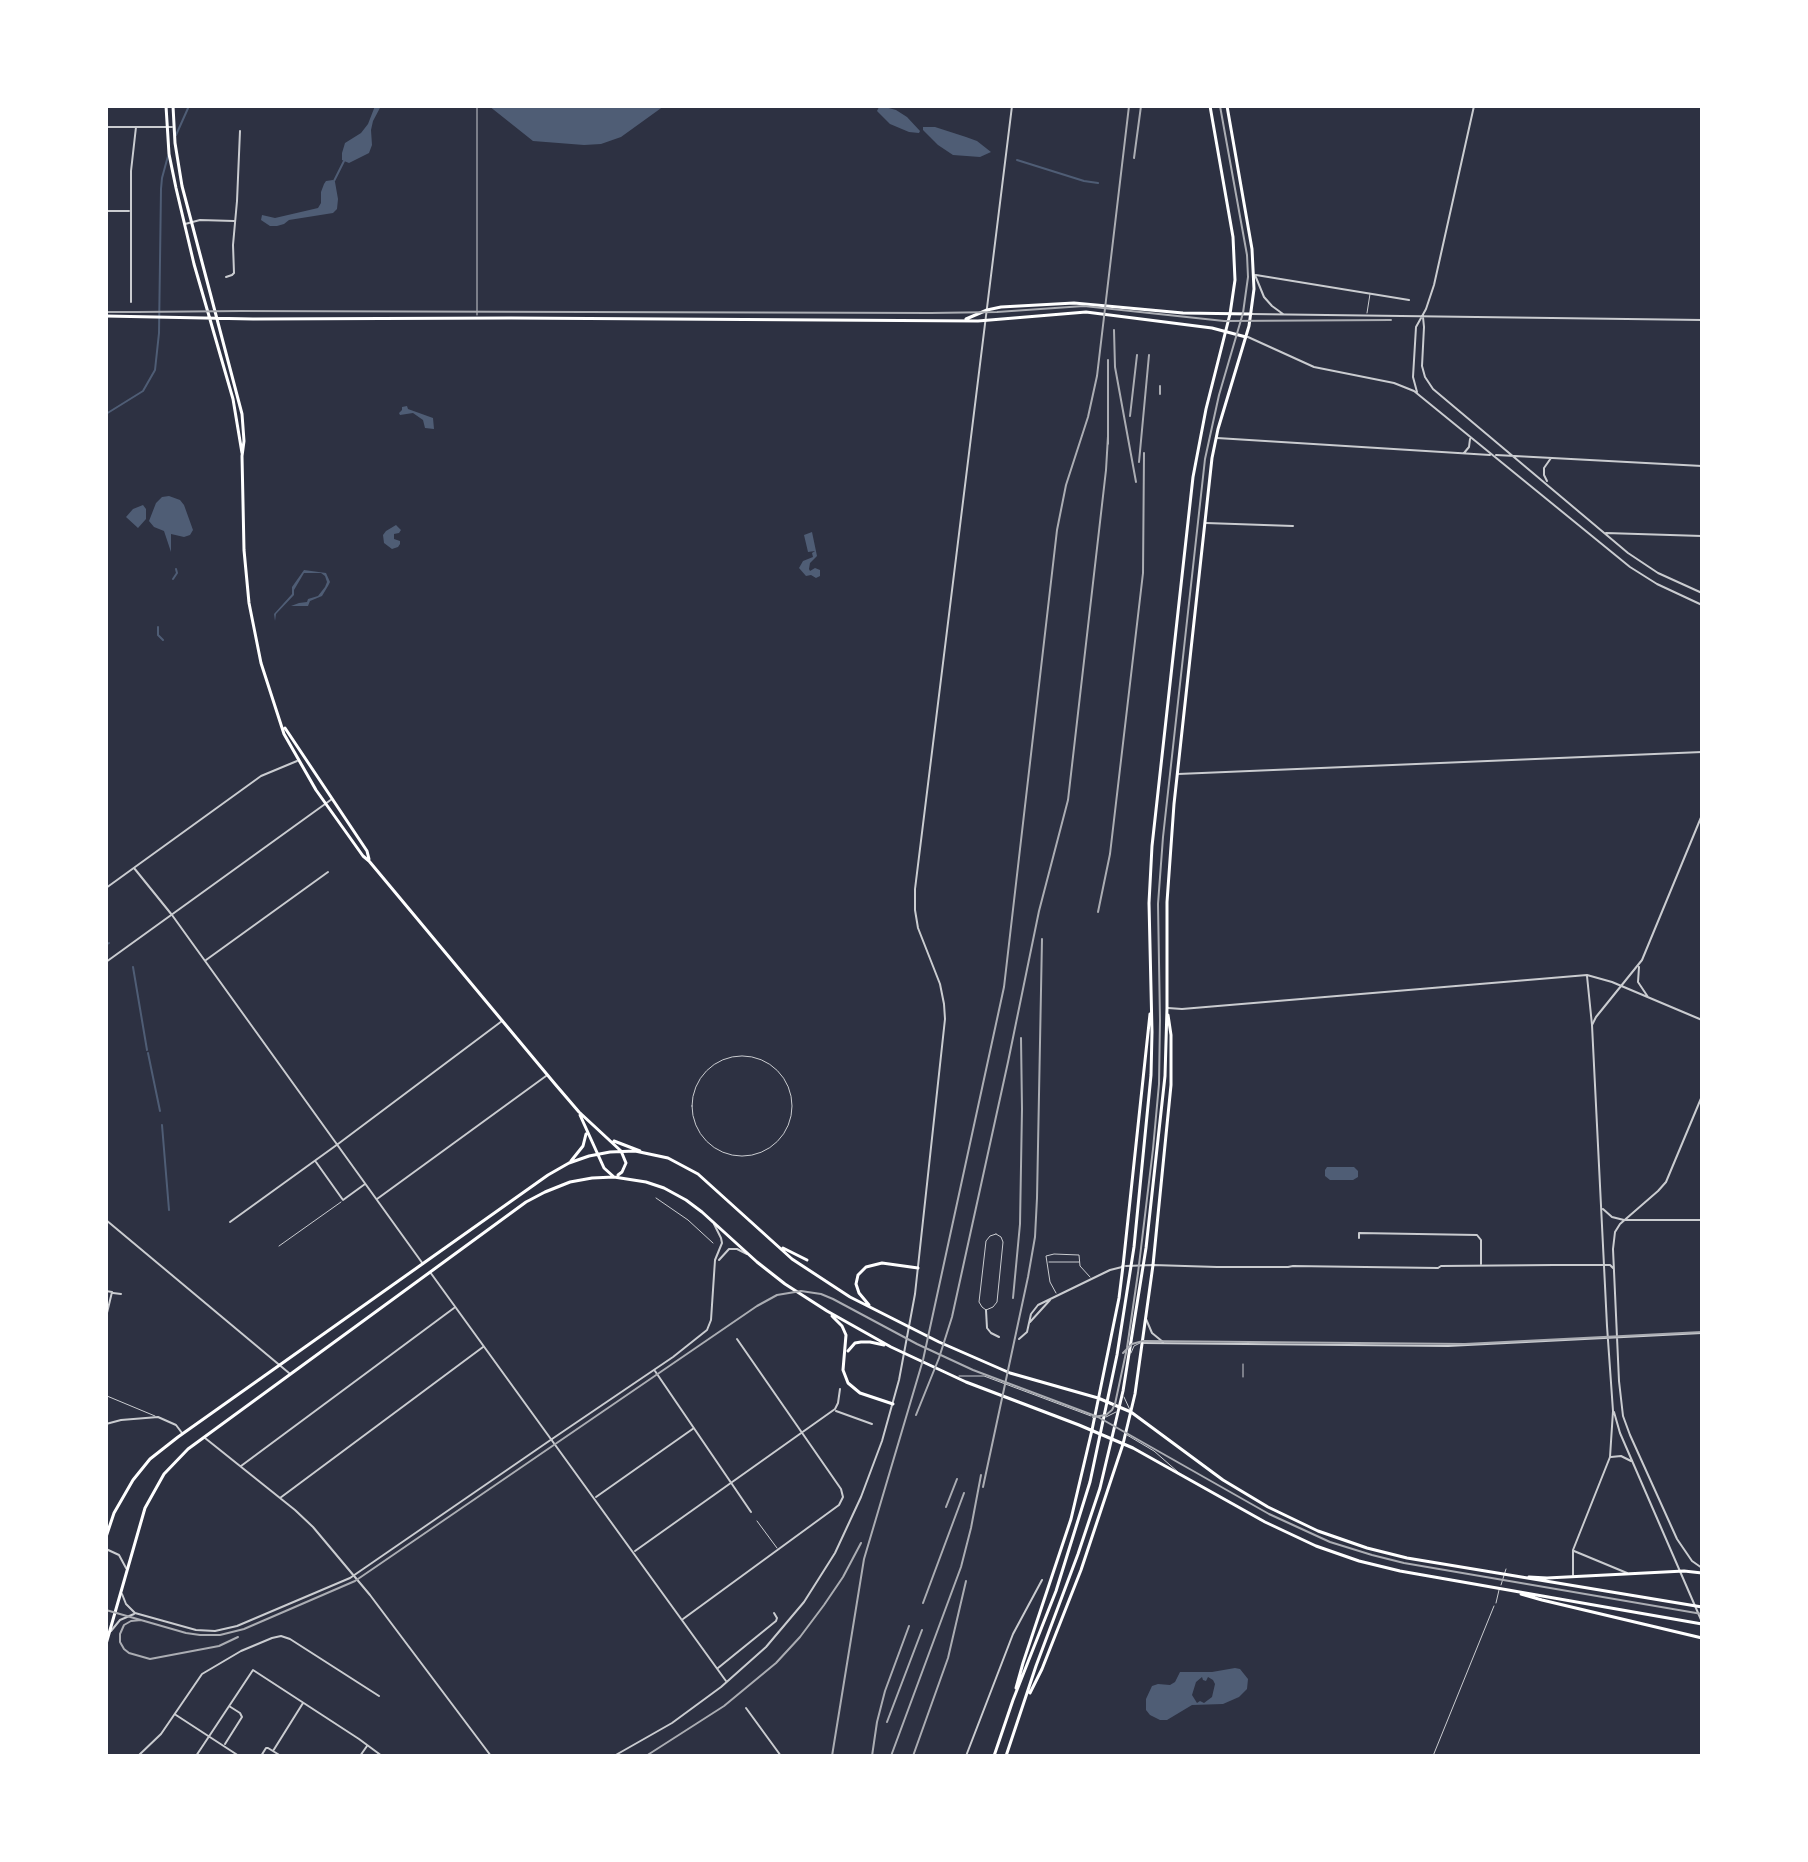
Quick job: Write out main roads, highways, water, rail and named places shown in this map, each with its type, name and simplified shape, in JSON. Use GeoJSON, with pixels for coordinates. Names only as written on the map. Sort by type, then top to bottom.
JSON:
{"type":"FeatureCollection","features":[{"type":"Feature","properties":{"kind":"main road"},"geometry":{"type":"LineString","coordinates":[[166,106],[170,162],[184,224],[236,411],[242,456],[245,563],[250,614],[263,673],[288,742],[351,841],[579,1112],[621,1151],[625,1165],[622,1172],[614,1177]]}},
{"type":"Feature","properties":{"kind":"main road"},"geometry":{"type":"LineString","coordinates":[[173,106],[175,147],[182,186],[242,414],[242,456]]}},
{"type":"Feature","properties":{"kind":"main road"},"geometry":{"type":"LineString","coordinates":[[1013,1700],[1044,1625],[1081,1515],[1105,1423],[1124,1317],[1142,1181],[1151,1075],[1149,903],[1152,846],[1198,446],[1230,314],[1235,280],[1234,247],[1210,106]]}},
{"type":"Feature","properties":{"kind":"main road"},"geometry":{"type":"LineString","coordinates":[[1006,1756],[1090,1518],[1136,1319],[1162,1110],[1167,1008],[1167,902],[1177,774],[1205,522],[1215,438],[1246,337],[1255,275],[1227,106]]}},
{"type":"Feature","properties":{"kind":"main road"},"geometry":{"type":"LineString","coordinates":[[962,320],[1006,306],[1074,303],[1187,313],[1251,314]]}},
{"type":"Feature","properties":{"kind":"main road"},"geometry":{"type":"LineString","coordinates":[[106,316],[986,320],[1078,312],[1226,331],[1246,337]]}},
{"type":"Feature","properties":{"kind":"main road"},"geometry":{"type":"LineString","coordinates":[[282,725],[367,851],[369,861]]}},
{"type":"Feature","properties":{"kind":"main road"},"geometry":{"type":"LineString","coordinates":[[994,1756],[1071,1519],[1092,1430],[1119,1298],[1151,1006]]}},
{"type":"Feature","properties":{"kind":"main road"},"geometry":{"type":"LineString","coordinates":[[1024,1704],[1042,1669],[1081,1570],[1131,1412],[1153,1265],[1171,1085],[1171,1034],[1167,1008]]}},
{"type":"Feature","properties":{"kind":"main road"},"geometry":{"type":"LineString","coordinates":[[579,1112],[605,1169],[614,1177]]}},
{"type":"Feature","properties":{"kind":"main road"},"geometry":{"type":"LineString","coordinates":[[569,1163],[583,1146],[587,1130]]}},
{"type":"Feature","properties":{"kind":"main road"},"geometry":{"type":"LineString","coordinates":[[610,1140],[668,1158],[698,1174],[808,1270],[875,1310],[1014,1374],[1098,1398],[1131,1412],[1223,1480],[1281,1514],[1318,1531],[1394,1555],[1702,1607]]}},
{"type":"Feature","properties":{"kind":"main road"},"geometry":{"type":"LineString","coordinates":[[106,1537],[123,1494],[138,1472],[183,1434],[539,1181],[569,1163],[598,1154],[641,1151]]}},
{"type":"Feature","properties":{"kind":"main road"},"geometry":{"type":"LineString","coordinates":[[106,1644],[145,1508],[176,1459],[511,1213],[540,1195],[570,1182],[614,1177],[646,1182],[686,1200],[791,1288],[891,1347],[953,1376],[1123,1444],[1275,1527],[1338,1554],[1400,1571],[1702,1623]]}},
{"type":"Feature","properties":{"kind":"main road"},"geometry":{"type":"LineString","coordinates":[[776,1245],[807,1260]]}},
{"type":"Feature","properties":{"kind":"main road"},"geometry":{"type":"LineString","coordinates":[[875,1310],[859,1293],[857,1280],[860,1272],[882,1263],[918,1268]]}},
{"type":"Feature","properties":{"kind":"main road"},"geometry":{"type":"LineString","coordinates":[[827,1311],[844,1330],[847,1341],[843,1370],[845,1379],[860,1393],[893,1404]]}},
{"type":"Feature","properties":{"kind":"main road"},"geometry":{"type":"LineString","coordinates":[[845,1354],[853,1345],[863,1341],[891,1347]]}},
{"type":"Feature","properties":{"kind":"main road"},"geometry":{"type":"LineString","coordinates":[[1517,1576],[1573,1577],[1702,1570]]}},
{"type":"Feature","properties":{"kind":"main road"},"geometry":{"type":"LineString","coordinates":[[1514,1591],[1564,1606],[1702,1638]]}},
{"type":"Feature","properties":{"kind":"water"},"geometry":{"type":"Polygon","coordinates":[[[375,106],[381,106],[373,121],[369,153],[349,163],[342,160],[345,143],[361,133],[375,106]]]}},
{"type":"Feature","properties":{"kind":"water"},"geometry":{"type":"Polygon","coordinates":[[[489,106],[664,106],[621,137],[601,144],[584,145],[533,141],[489,106]]]}},
{"type":"Feature","properties":{"kind":"water"},"geometry":{"type":"Polygon","coordinates":[[[879,107],[896,110],[907,117],[919,133],[890,124],[877,111],[879,107]]]}},
{"type":"Feature","properties":{"kind":"water"},"geometry":{"type":"Polygon","coordinates":[[[923,127],[935,127],[977,141],[991,152],[980,157],[953,155],[938,145],[923,127]]]}},
{"type":"Feature","properties":{"kind":"water"},"geometry":{"type":"Polygon","coordinates":[[[333,180],[338,199],[337,209],[333,213],[289,220],[277,226],[270,226],[261,220],[262,215],[275,218],[318,208],[324,184],[333,180]]]}},
{"type":"Feature","properties":{"kind":"water"},"geometry":{"type":"Polygon","coordinates":[[[407,406],[433,418],[434,429],[425,428],[423,420],[413,413],[400,415],[402,407],[407,406]]]}},
{"type":"Feature","properties":{"kind":"water"},"geometry":{"type":"Polygon","coordinates":[[[169,496],[184,505],[193,530],[184,537],[171,534],[171,552],[164,531],[149,521],[156,503],[162,497],[169,496]]]}},
{"type":"Feature","properties":{"kind":"water"},"geometry":{"type":"Polygon","coordinates":[[[143,505],[146,519],[138,528],[126,517],[133,509],[143,505]]]}},
{"type":"Feature","properties":{"kind":"water"},"geometry":{"type":"Polygon","coordinates":[[[396,525],[401,530],[394,534],[394,539],[400,544],[392,549],[384,543],[383,535],[396,525]]]}},
{"type":"Feature","properties":{"kind":"water"},"geometry":{"type":"Polygon","coordinates":[[[812,532],[817,556],[809,569],[820,570],[820,576],[816,578],[806,576],[799,568],[803,561],[813,557],[815,551],[808,552],[804,535],[812,532]]]}},
{"type":"Feature","properties":{"kind":"water"},"geometry":{"type":"Polygon","coordinates":[[[304,570],[326,573],[330,582],[328,586],[322,596],[310,601],[308,606],[291,606],[318,596],[327,582],[321,573],[304,573],[294,595],[276,614],[275,621],[274,614],[292,594],[292,587],[304,570]]]}},
{"type":"Feature","properties":{"kind":"water"},"geometry":{"type":"Polygon","coordinates":[[[1327,1167],[1354,1167],[1358,1177],[1353,1180],[1330,1180],[1325,1176],[1327,1167]]]}},
{"type":"Feature","properties":{"kind":"water"},"geometry":{"type":"Polygon","coordinates":[[[1240,1669],[1248,1679],[1247,1689],[1239,1697],[1223,1704],[1192,1705],[1167,1720],[1160,1720],[1146,1710],[1146,1699],[1152,1686],[1170,1685],[1180,1672],[1240,1669]],[[1202,1677],[1196,1682],[1192,1695],[1197,1703],[1204,1703],[1212,1697],[1213,1680],[1208,1677],[1206,1681],[1202,1677]]]}},
{"type":"Feature","properties":{"kind":"waterway"},"geometry":{"type":"LineString","coordinates":[[176,135],[189,106]]}},
{"type":"Feature","properties":{"kind":"waterway"},"geometry":{"type":"LineString","coordinates":[[106,414],[143,391],[155,370],[159,333],[161,189],[168,156]]}},
{"type":"Feature","properties":{"kind":"waterway"},"geometry":{"type":"LineString","coordinates":[[1017,160],[1098,183]]}},
{"type":"Feature","properties":{"kind":"waterway"},"geometry":{"type":"LineString","coordinates":[[334,181],[344,161]]}},
{"type":"Feature","properties":{"kind":"waterway"},"geometry":{"type":"LineString","coordinates":[[173,579],[176,569]]}},
{"type":"Feature","properties":{"kind":"waterway"},"geometry":{"type":"LineString","coordinates":[[158,627],[158,635],[163,640]]}},
{"type":"Feature","properties":{"kind":"waterway"},"geometry":{"type":"LineString","coordinates":[[133,967],[147,1050]]}},
{"type":"Feature","properties":{"kind":"waterway"},"geometry":{"type":"LineString","coordinates":[[148,1053],[160,1111]]}},
{"type":"Feature","properties":{"kind":"waterway"},"geometry":{"type":"LineString","coordinates":[[162,1125],[169,1210]]}},
{"type":"Feature","properties":{"kind":"tram line"},"geometry":{"type":"LineString","coordinates":[[1093,1417],[1106,1415],[1115,1404],[1138,1273],[1159,1084],[1158,904],[1163,837],[1205,459],[1219,395],[1243,313],[1248,277],[1247,255],[1220,106]]}},
{"type":"Feature","properties":{"kind":"tram line"},"geometry":{"type":"LineString","coordinates":[[137,312],[931,313],[1084,306],[1224,321],[1391,320]]}},
{"type":"Feature","properties":{"kind":"tram line"},"geometry":{"type":"LineString","coordinates":[[106,312],[149,312]]}},
{"type":"Feature","properties":{"kind":"tram line"},"geometry":{"type":"LineString","coordinates":[[106,1610],[186,1633],[220,1635],[244,1629],[355,1581],[757,1306],[777,1295],[801,1291],[833,1299],[973,1370],[1098,1417],[1269,1514],[1330,1542],[1404,1563],[1702,1614]]}},
{"type":"Feature","properties":{"kind":"tram line"},"geometry":{"type":"LineString","coordinates":[[1123,1353],[1132,1344],[1143,1341],[1465,1344],[1702,1332]]}},
{"type":"Feature","properties":{"kind":"tram line"},"geometry":{"type":"LineString","coordinates":[[141,1620],[124,1625],[120,1642],[129,1653],[150,1659],[219,1646],[238,1637]]}},
{"type":"Feature","properties":{"kind":"railway"},"geometry":{"type":"LineString","coordinates":[[832,1756],[864,1559],[923,1360],[1004,987],[1057,530],[1066,485],[1088,417],[1097,376],[1129,106]]}},
{"type":"Feature","properties":{"kind":"railway"},"geometry":{"type":"LineString","coordinates":[[1134,158],[1141,106]]}},
{"type":"Feature","properties":{"kind":"railway"},"geometry":{"type":"LineString","coordinates":[[1114,330],[1115,367],[1136,482]]}},
{"type":"Feature","properties":{"kind":"railway"},"geometry":{"type":"LineString","coordinates":[[1130,416],[1137,355]]}},
{"type":"Feature","properties":{"kind":"railway"},"geometry":{"type":"LineString","coordinates":[[1139,462],[1149,355]]}},
{"type":"Feature","properties":{"kind":"railway"},"geometry":{"type":"LineString","coordinates":[[1108,360],[1108,444]]}},
{"type":"Feature","properties":{"kind":"railway"},"geometry":{"type":"LineString","coordinates":[[1160,386],[1160,394]]}},
{"type":"Feature","properties":{"kind":"railway"},"geometry":{"type":"LineString","coordinates":[[916,1415],[952,1317],[1039,911],[1068,800],[1108,436]]}},
{"type":"Feature","properties":{"kind":"railway"},"geometry":{"type":"LineString","coordinates":[[1098,912],[1110,854],[1143,573],[1144,453]]}},
{"type":"Feature","properties":{"kind":"railway"},"geometry":{"type":"LineString","coordinates":[[983,1487],[1035,1237],[1042,939]]}},
{"type":"Feature","properties":{"kind":"railway"},"geometry":{"type":"LineString","coordinates":[[1013,1298],[1020,1224],[1021,1038]]}},
{"type":"Feature","properties":{"kind":"railway"},"geometry":{"type":"LineString","coordinates":[[891,1756],[961,1567],[981,1475]]}},
{"type":"Feature","properties":{"kind":"railway"},"geometry":{"type":"LineString","coordinates":[[946,1507],[957,1479]]}},
{"type":"Feature","properties":{"kind":"railway"},"geometry":{"type":"LineString","coordinates":[[923,1603],[964,1493]]}},
{"type":"Feature","properties":{"kind":"railway"},"geometry":{"type":"LineString","coordinates":[[646,1756],[724,1706],[776,1663],[824,1605],[861,1543]]}},
{"type":"Feature","properties":{"kind":"railway"},"geometry":{"type":"LineString","coordinates":[[913,1756],[948,1658],[966,1581]]}},
{"type":"Feature","properties":{"kind":"railway"},"geometry":{"type":"LineString","coordinates":[[872,1756],[885,1691],[909,1626]]}},
{"type":"Feature","properties":{"kind":"railway"},"geometry":{"type":"LineString","coordinates":[[887,1722],[922,1630]]}}]}
